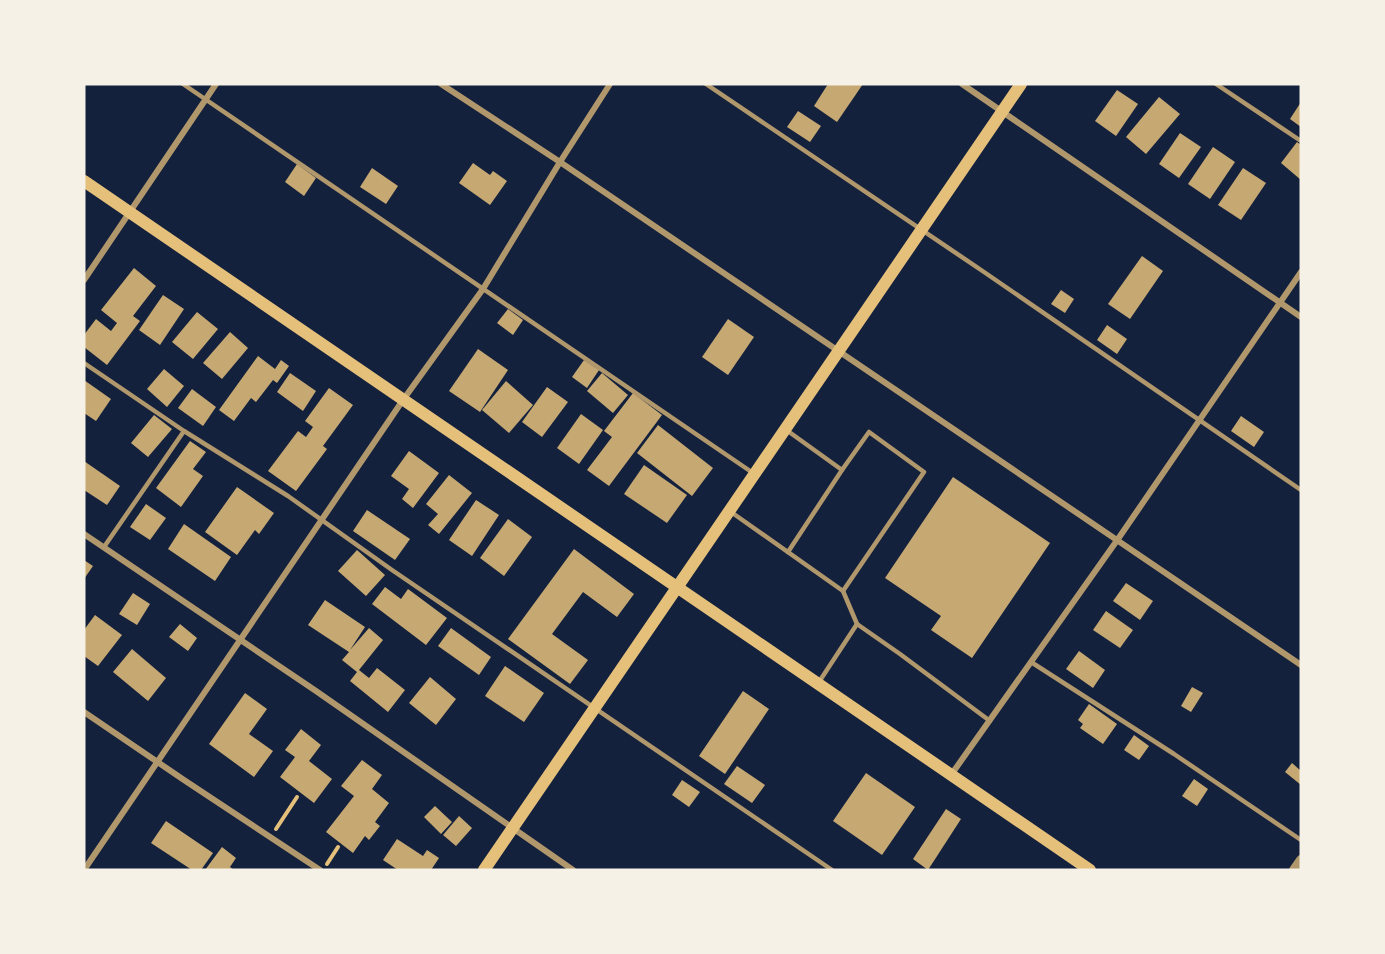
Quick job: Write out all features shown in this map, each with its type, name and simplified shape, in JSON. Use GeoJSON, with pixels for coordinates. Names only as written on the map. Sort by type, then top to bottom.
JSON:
{"type":"FeatureCollection","features":[{"type":"Feature","properties":{"kind":"main road"},"geometry":{"type":"LineString","coordinates":[[484,870],[1021,84]]}},
{"type":"Feature","properties":{"kind":"main road"},"geometry":{"type":"LineString","coordinates":[[84,181],[1090,870]]}},
{"type":"Feature","properties":{"kind":"street"},"geometry":{"type":"LineString","coordinates":[[84,280],[216,84]]}},
{"type":"Feature","properties":{"kind":"street"},"geometry":{"type":"LineString","coordinates":[[441,84],[560,162],[1301,665]]}},
{"type":"Feature","properties":{"kind":"street"},"geometry":{"type":"LineString","coordinates":[[84,870],[403,400],[483,289],[610,84]]}},
{"type":"Feature","properties":{"kind":"street"},"geometry":{"type":"LineString","coordinates":[[962,84],[1301,317]]}},
{"type":"Feature","properties":{"kind":"street"},"geometry":{"type":"LineString","coordinates":[[951,775],[1118,539],[1301,272]]}},
{"type":"Feature","properties":{"kind":"street"},"geometry":{"type":"LineString","coordinates":[[84,534],[316,691],[573,870]]}},
{"type":"Feature","properties":{"kind":"street"},"geometry":{"type":"LineString","coordinates":[[84,712],[322,870]]}},
{"type":"Feature","properties":{"kind":"street"},"geometry":{"type":"LineString","coordinates":[[1294,870],[1301,860]]}},
{"type":"Feature","properties":{"kind":"lane"},"geometry":{"type":"LineString","coordinates":[[183,84],[755,474]]}},
{"type":"Feature","properties":{"kind":"lane"},"geometry":{"type":"LineString","coordinates":[[706,84],[1301,490]]}},
{"type":"Feature","properties":{"kind":"lane"},"geometry":{"type":"LineString","coordinates":[[1216,84],[1301,141]]}},
{"type":"Feature","properties":{"kind":"lane"},"geometry":{"type":"LineString","coordinates":[[84,363],[184,431],[288,496],[392,570],[832,870]]}},
{"type":"Feature","properties":{"kind":"lane"},"geometry":{"type":"LineString","coordinates":[[785,429],[842,470]]}},
{"type":"Feature","properties":{"kind":"lane"},"geometry":{"type":"LineString","coordinates":[[104,547],[184,431]]}},
{"type":"Feature","properties":{"kind":"lane"},"geometry":{"type":"LineString","coordinates":[[788,552],[869,432],[924,472],[843,591]]}},
{"type":"Feature","properties":{"kind":"lane"},"geometry":{"type":"LineString","coordinates":[[729,511],[843,591],[857,624],[990,721]]}},
{"type":"Feature","properties":{"kind":"lane"},"geometry":{"type":"LineString","coordinates":[[818,684],[857,624]]}},
{"type":"Feature","properties":{"kind":"lane"},"geometry":{"type":"LineString","coordinates":[[1031,662],[1174,754],[1301,840]]}},
{"type":"Feature","properties":{"kind":"path"},"geometry":{"type":"LineString","coordinates":[[270,837],[297,797]]}},
{"type":"Feature","properties":{"kind":"path"},"geometry":{"type":"LineString","coordinates":[[322,870],[338,847]]}},
{"type":"Feature","properties":{"kind":"building"},"geometry":{"type":"Polygon","coordinates":[[[828,84],[863,84],[837,122],[814,106],[828,84]]]}},
{"type":"Feature","properties":{"kind":"building"},"geometry":{"type":"Polygon","coordinates":[[[1117,90],[1138,104],[1116,136],[1095,121],[1117,90]]]}},
{"type":"Feature","properties":{"kind":"building"},"geometry":{"type":"Polygon","coordinates":[[[1159,97],[1180,114],[1146,154],[1126,137],[1159,97]]]}},
{"type":"Feature","properties":{"kind":"building"},"geometry":{"type":"Polygon","coordinates":[[[1301,102],[1301,127],[1290,119],[1301,102]]]}},
{"type":"Feature","properties":{"kind":"building"},"geometry":{"type":"Polygon","coordinates":[[[798,111],[821,126],[810,142],[787,127],[798,111]]]}},
{"type":"Feature","properties":{"kind":"building"},"geometry":{"type":"Polygon","coordinates":[[[1180,133],[1201,147],[1179,178],[1159,164],[1180,133]]]}},
{"type":"Feature","properties":{"kind":"building"},"geometry":{"type":"Polygon","coordinates":[[[1297,142],[1301,145],[1301,180],[1281,163],[1297,142]]]}},
{"type":"Feature","properties":{"kind":"building"},"geometry":{"type":"Polygon","coordinates":[[[1213,147],[1235,162],[1210,199],[1188,184],[1213,147]]]}},
{"type":"Feature","properties":{"kind":"building"},"geometry":{"type":"Polygon","coordinates":[[[473,163],[490,175],[493,171],[507,181],[490,205],[459,183],[473,163]]]}},
{"type":"Feature","properties":{"kind":"building"},"geometry":{"type":"Polygon","coordinates":[[[297,164],[316,178],[304,196],[285,182],[297,164]]]}},
{"type":"Feature","properties":{"kind":"building"},"geometry":{"type":"Polygon","coordinates":[[[372,168],[398,186],[386,204],[360,187],[372,168]]]}},
{"type":"Feature","properties":{"kind":"building"},"geometry":{"type":"Polygon","coordinates":[[[1243,168],[1266,183],[1241,220],[1218,205],[1243,168]]]}},
{"type":"Feature","properties":{"kind":"building"},"geometry":{"type":"Polygon","coordinates":[[[1142,256],[1163,271],[1130,319],[1108,304],[1142,256]]]}},
{"type":"Feature","properties":{"kind":"building"},"geometry":{"type":"Polygon","coordinates":[[[134,268],[156,286],[133,316],[140,321],[107,365],[84,347],[84,335],[96,319],[111,331],[117,323],[101,310],[134,268]]]}},
{"type":"Feature","properties":{"kind":"building"},"geometry":{"type":"Polygon","coordinates":[[[1061,290],[1074,299],[1065,313],[1051,304],[1061,290]]]}},
{"type":"Feature","properties":{"kind":"building"},"geometry":{"type":"Polygon","coordinates":[[[163,295],[184,309],[160,345],[139,330],[163,295]]]}},
{"type":"Feature","properties":{"kind":"building"},"geometry":{"type":"Polygon","coordinates":[[[508,309],[523,320],[513,335],[497,323],[508,309]]]}},
{"type":"Feature","properties":{"kind":"building"},"geometry":{"type":"Polygon","coordinates":[[[197,312],[218,329],[193,359],[172,342],[197,312]]]}},
{"type":"Feature","properties":{"kind":"building"},"geometry":{"type":"Polygon","coordinates":[[[728,319],[754,337],[728,375],[702,357],[728,319]]]}},
{"type":"Feature","properties":{"kind":"building"},"geometry":{"type":"Polygon","coordinates":[[[1107,325],[1127,339],[1117,354],[1097,340],[1107,325]]]}},
{"type":"Feature","properties":{"kind":"building"},"geometry":{"type":"Polygon","coordinates":[[[230,332],[248,348],[222,379],[203,363],[230,332]]]}},
{"type":"Feature","properties":{"kind":"building"},"geometry":{"type":"Polygon","coordinates":[[[478,349],[508,370],[480,412],[449,391],[478,349]]]}},
{"type":"Feature","properties":{"kind":"building"},"geometry":{"type":"Polygon","coordinates":[[[258,356],[275,369],[281,360],[289,366],[277,383],[273,380],[256,402],[251,398],[234,421],[219,410],[258,356]]]}},
{"type":"Feature","properties":{"kind":"building"},"geometry":{"type":"Polygon","coordinates":[[[584,360],[599,370],[587,388],[572,377],[584,360]]]}},
{"type":"Feature","properties":{"kind":"building"},"geometry":{"type":"Polygon","coordinates":[[[164,369],[184,386],[167,407],[147,389],[164,369]]]}},
{"type":"Feature","properties":{"kind":"building"},"geometry":{"type":"Polygon","coordinates":[[[290,373],[316,391],[303,411],[277,392],[290,373]]]}},
{"type":"Feature","properties":{"kind":"building"},"geometry":{"type":"Polygon","coordinates":[[[602,373],[628,395],[613,413],[587,391],[602,373]]]}},
{"type":"Feature","properties":{"kind":"building"},"geometry":{"type":"Polygon","coordinates":[[[84,380],[111,399],[96,421],[84,413],[84,380]]]}},
{"type":"Feature","properties":{"kind":"building"},"geometry":{"type":"Polygon","coordinates":[[[506,381],[533,405],[509,433],[482,410],[506,381]]]}},
{"type":"Feature","properties":{"kind":"building"},"geometry":{"type":"Polygon","coordinates":[[[547,387],[568,402],[542,437],[522,422],[547,387]]]}},
{"type":"Feature","properties":{"kind":"building"},"geometry":{"type":"Polygon","coordinates":[[[329,388],[353,405],[323,446],[327,449],[296,491],[268,471],[298,431],[306,437],[313,427],[305,421],[329,388]]]}},
{"type":"Feature","properties":{"kind":"building"},"geometry":{"type":"Polygon","coordinates":[[[192,389],[216,407],[203,426],[178,408],[192,389]]]}},
{"type":"Feature","properties":{"kind":"building"},"geometry":{"type":"Polygon","coordinates":[[[633,393],[662,415],[609,486],[587,470],[612,437],[604,431],[633,393]]]}},
{"type":"Feature","properties":{"kind":"building"},"geometry":{"type":"Polygon","coordinates":[[[581,414],[603,430],[579,464],[557,448],[581,414]]]}},
{"type":"Feature","properties":{"kind":"building"},"geometry":{"type":"Polygon","coordinates":[[[154,415],[172,429],[148,457],[131,443],[154,415]]]}},
{"type":"Feature","properties":{"kind":"building"},"geometry":{"type":"Polygon","coordinates":[[[1241,416],[1264,432],[1254,447],[1231,431],[1241,416]]]}},
{"type":"Feature","properties":{"kind":"building"},"geometry":{"type":"Polygon","coordinates":[[[658,425],[713,468],[692,496],[637,453],[658,425]]]}},
{"type":"Feature","properties":{"kind":"building"},"geometry":{"type":"Polygon","coordinates":[[[190,441],[206,452],[193,469],[203,476],[181,507],[156,488],[190,441]]]}},
{"type":"Feature","properties":{"kind":"building"},"geometry":{"type":"Polygon","coordinates":[[[409,451],[439,473],[413,508],[402,499],[409,489],[391,476],[409,451]]]}},
{"type":"Feature","properties":{"kind":"building"},"geometry":{"type":"Polygon","coordinates":[[[84,461],[120,486],[107,505],[84,490],[84,461]]]}},
{"type":"Feature","properties":{"kind":"building"},"geometry":{"type":"Polygon","coordinates":[[[644,465],[687,495],[667,523],[624,494],[644,465]]]}},
{"type":"Feature","properties":{"kind":"building"},"geometry":{"type":"Polygon","coordinates":[[[449,475],[472,493],[439,534],[428,525],[438,514],[426,504],[449,475]]]}},
{"type":"Feature","properties":{"kind":"building"},"geometry":{"type":"Polygon","coordinates":[[[953,477],[1050,543],[972,658],[931,630],[941,616],[885,578],[953,477]]]}},
{"type":"Feature","properties":{"kind":"building"},"geometry":{"type":"Polygon","coordinates":[[[237,487],[274,513],[259,534],[255,530],[237,555],[205,532],[237,487]]]}},
{"type":"Feature","properties":{"kind":"building"},"geometry":{"type":"Polygon","coordinates":[[[476,500],[499,515],[472,556],[449,540],[476,500]]]}},
{"type":"Feature","properties":{"kind":"building"},"geometry":{"type":"Polygon","coordinates":[[[146,504],[166,518],[150,540],[130,527],[146,504]]]}},
{"type":"Feature","properties":{"kind":"building"},"geometry":{"type":"Polygon","coordinates":[[[367,510],[410,539],[395,560],[353,531],[367,510]]]}},
{"type":"Feature","properties":{"kind":"building"},"geometry":{"type":"Polygon","coordinates":[[[508,519],[532,537],[504,576],[480,558],[508,519]]]}},
{"type":"Feature","properties":{"kind":"building"},"geometry":{"type":"Polygon","coordinates":[[[184,524],[231,557],[215,581],[168,549],[184,524]]]}},
{"type":"Feature","properties":{"kind":"building"},"geometry":{"type":"Polygon","coordinates":[[[574,549],[634,594],[617,617],[583,592],[552,634],[588,660],[570,684],[508,639],[574,549]]]}},
{"type":"Feature","properties":{"kind":"building"},"geometry":{"type":"Polygon","coordinates":[[[357,550],[385,575],[366,596],[338,571],[357,550]]]}},
{"type":"Feature","properties":{"kind":"building"},"geometry":{"type":"Polygon","coordinates":[[[84,560],[93,566],[84,579],[84,560]]]}},
{"type":"Feature","properties":{"kind":"building"},"geometry":{"type":"Polygon","coordinates":[[[1126,583],[1153,601],[1140,620],[1113,601],[1126,583]]]}},
{"type":"Feature","properties":{"kind":"building"},"geometry":{"type":"Polygon","coordinates":[[[385,587],[401,599],[408,589],[447,618],[426,645],[372,604],[385,587]]]}},
{"type":"Feature","properties":{"kind":"building"},"geometry":{"type":"Polygon","coordinates":[[[133,593],[150,604],[137,625],[119,614],[133,593]]]}},
{"type":"Feature","properties":{"kind":"building"},"geometry":{"type":"Polygon","coordinates":[[[325,600],[365,627],[350,650],[369,628],[383,640],[359,670],[369,678],[377,668],[405,690],[388,712],[350,681],[357,672],[342,660],[349,652],[308,625],[325,600]]]}},
{"type":"Feature","properties":{"kind":"building"},"geometry":{"type":"Polygon","coordinates":[[[1106,611],[1133,630],[1120,648],[1093,630],[1106,611]]]}},
{"type":"Feature","properties":{"kind":"building"},"geometry":{"type":"Polygon","coordinates":[[[95,615],[122,635],[98,666],[84,656],[84,630],[95,615]]]}},
{"type":"Feature","properties":{"kind":"building"},"geometry":{"type":"Polygon","coordinates":[[[180,624],[197,638],[188,651],[169,637],[180,624]]]}},
{"type":"Feature","properties":{"kind":"building"},"geometry":{"type":"Polygon","coordinates":[[[451,628],[491,657],[479,675],[438,646],[451,628]]]}},
{"type":"Feature","properties":{"kind":"building"},"geometry":{"type":"Polygon","coordinates":[[[132,649],[166,678],[148,701],[113,672],[132,649]]]}},
{"type":"Feature","properties":{"kind":"building"},"geometry":{"type":"Polygon","coordinates":[[[1079,651],[1105,670],[1093,688],[1066,669],[1079,651]]]}},
{"type":"Feature","properties":{"kind":"building"},"geometry":{"type":"Polygon","coordinates":[[[505,666],[544,693],[524,722],[485,696],[505,666]]]}},
{"type":"Feature","properties":{"kind":"building"},"geometry":{"type":"Polygon","coordinates":[[[430,677],[456,699],[436,725],[409,703],[430,677]]]}},
{"type":"Feature","properties":{"kind":"building"},"geometry":{"type":"Polygon","coordinates":[[[1192,687],[1203,693],[1191,712],[1181,706],[1192,687]]]}},
{"type":"Feature","properties":{"kind":"building"},"geometry":{"type":"Polygon","coordinates":[[[743,691],[769,709],[725,774],[699,756],[743,691]]]}},
{"type":"Feature","properties":{"kind":"building"},"geometry":{"type":"Polygon","coordinates":[[[245,693],[267,709],[249,734],[273,751],[254,777],[209,744],[245,693]]]}},
{"type":"Feature","properties":{"kind":"building"},"geometry":{"type":"Polygon","coordinates":[[[1089,704],[1117,724],[1103,744],[1080,728],[1083,724],[1078,720],[1089,704]]]}},
{"type":"Feature","properties":{"kind":"building"},"geometry":{"type":"Polygon","coordinates":[[[301,729],[321,745],[309,761],[332,779],[314,803],[280,777],[295,757],[285,750],[301,729]]]}},
{"type":"Feature","properties":{"kind":"building"},"geometry":{"type":"Polygon","coordinates":[[[1134,735],[1149,746],[1139,760],[1124,750],[1134,735]]]}},
{"type":"Feature","properties":{"kind":"building"},"geometry":{"type":"Polygon","coordinates":[[[362,760],[382,775],[372,789],[389,803],[375,822],[380,826],[369,840],[365,836],[353,853],[326,832],[354,796],[341,786],[362,760]]]}},
{"type":"Feature","properties":{"kind":"building"},"geometry":{"type":"Polygon","coordinates":[[[1292,763],[1301,771],[1301,785],[1285,772],[1292,763]]]}},
{"type":"Feature","properties":{"kind":"building"},"geometry":{"type":"Polygon","coordinates":[[[737,766],[765,785],[752,803],[724,784],[737,766]]]}},
{"type":"Feature","properties":{"kind":"building"},"geometry":{"type":"Polygon","coordinates":[[[866,773],[915,807],[882,855],[833,821],[866,773]]]}},
{"type":"Feature","properties":{"kind":"building"},"geometry":{"type":"Polygon","coordinates":[[[1194,779],[1208,789],[1197,806],[1182,796],[1194,779]]]}},
{"type":"Feature","properties":{"kind":"building"},"geometry":{"type":"Polygon","coordinates":[[[682,780],[700,792],[689,807],[672,795],[682,780]]]}},
{"type":"Feature","properties":{"kind":"building"},"geometry":{"type":"Polygon","coordinates":[[[435,806],[452,822],[441,834],[424,817],[435,806]]]}},
{"type":"Feature","properties":{"kind":"building"},"geometry":{"type":"Polygon","coordinates":[[[946,809],[961,819],[928,870],[913,859],[946,809]]]}},
{"type":"Feature","properties":{"kind":"building"},"geometry":{"type":"Polygon","coordinates":[[[459,816],[472,828],[456,846],[443,835],[459,816]]]}},
{"type":"Feature","properties":{"kind":"building"},"geometry":{"type":"Polygon","coordinates":[[[166,821],[213,853],[201,870],[192,870],[151,843],[166,821]]]}},
{"type":"Feature","properties":{"kind":"building"},"geometry":{"type":"Polygon","coordinates":[[[397,839],[423,856],[427,850],[439,858],[431,870],[398,870],[383,860],[397,839]]]}},
{"type":"Feature","properties":{"kind":"building"},"geometry":{"type":"Polygon","coordinates":[[[222,847],[236,858],[230,867],[234,870],[205,870],[222,847]]]}}]}
